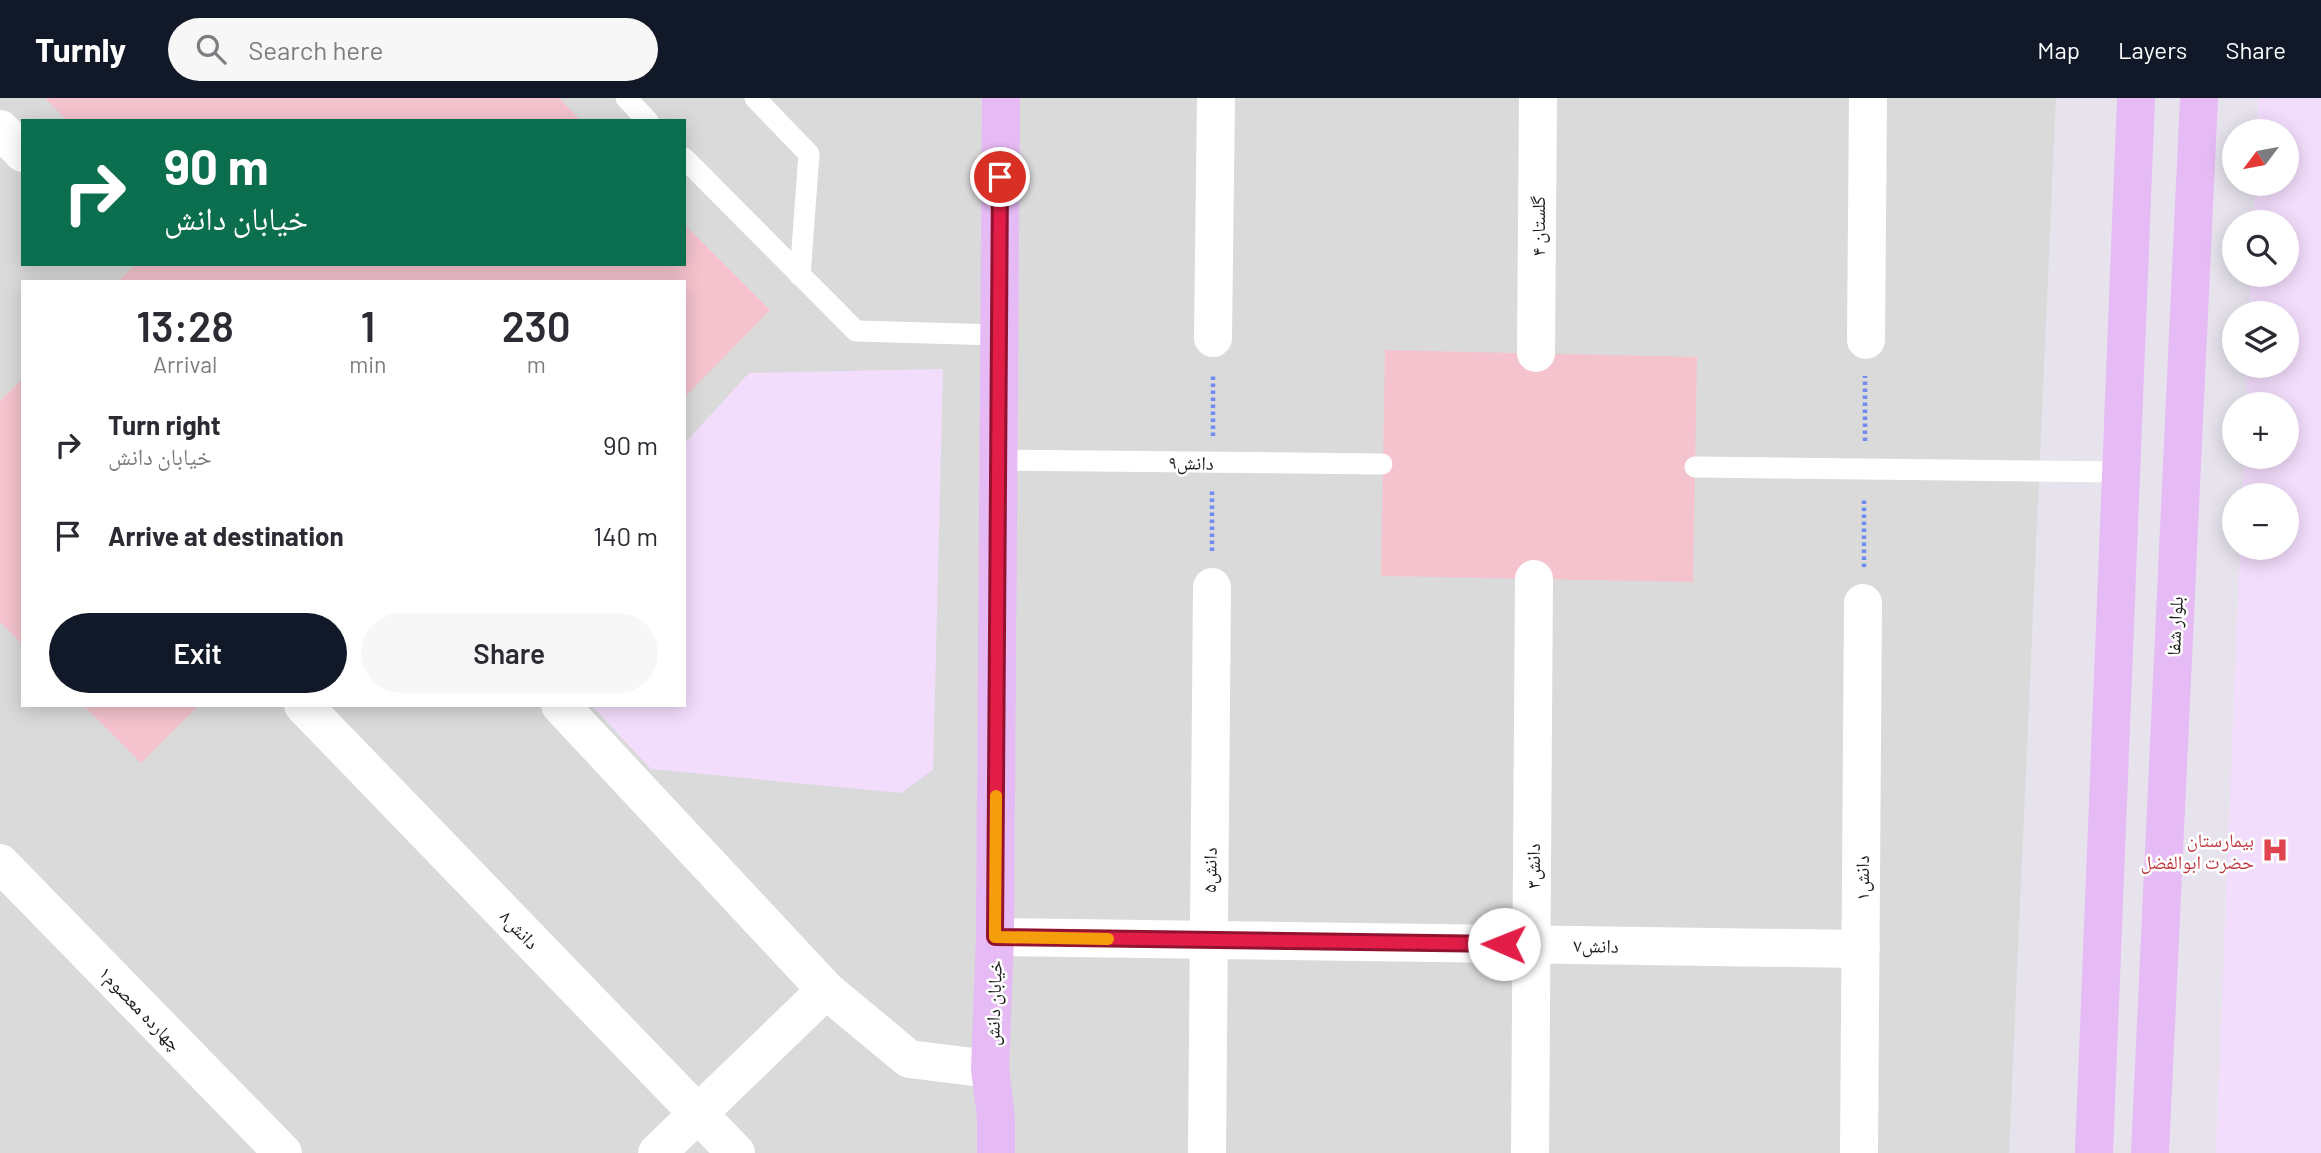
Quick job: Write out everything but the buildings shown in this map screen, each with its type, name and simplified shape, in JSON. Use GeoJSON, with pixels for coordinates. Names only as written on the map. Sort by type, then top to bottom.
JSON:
{"type":"FeatureCollection","features":[{"type":"Feature","properties":{"kind":"main road","name":"خیابان دانش"},"geometry":{"type":"LineString","coordinates":[[996,1153],[996,1117],[990,1069],[995,937],[1001,98]]}},
{"type":"Feature","properties":{"kind":"main road"},"geometry":{"type":"LineString","coordinates":[[2094,1153],[2136,98]]}},
{"type":"Feature","properties":{"kind":"main road","name":"بلوار شفا"},"geometry":{"type":"LineString","coordinates":[[2150,1153],[2199,98]]}},
{"type":"Feature","properties":{"kind":"main road","name":"خیابان دانش"},"geometry":{"type":"LineString","coordinates":[[974,1153],[973,1109],[990,1069]]}},
{"type":"Feature","properties":{"kind":"street"},"geometry":{"type":"LineString","coordinates":[[1213,338],[1216,98]]}},
{"type":"Feature","properties":{"kind":"street","name":"گلستان ۴"},"geometry":{"type":"LineString","coordinates":[[1536,353],[1538,98]]}},
{"type":"Feature","properties":{"kind":"street"},"geometry":{"type":"LineString","coordinates":[[1866,340],[1868,98]]}},
{"type":"Feature","properties":{"kind":"street"},"geometry":{"type":"LineString","coordinates":[[0,129],[21,151]]}},
{"type":"Feature","properties":{"kind":"street","name":"دانش۳"},"geometry":{"type":"LineString","coordinates":[[1530,1153],[1534,579]]}},
{"type":"Feature","properties":{"kind":"street","name":"دانش۵"},"geometry":{"type":"LineString","coordinates":[[1207,1153],[1212,587]]}},
{"type":"Feature","properties":{"kind":"street","name":"دانش۱"},"geometry":{"type":"LineString","coordinates":[[1859,1153],[1863,603]]}},
{"type":"Feature","properties":{"kind":"street","name":"دانش۸"},"geometry":{"type":"LineString","coordinates":[[305,707],[736,1153]]}},
{"type":"Feature","properties":{"kind":"street"},"geometry":{"type":"LineString","coordinates":[[562,707],[827,990],[909,1059],[990,1069]]}},
{"type":"Feature","properties":{"kind":"street","name":"چهارده معصوم۱"},"geometry":{"type":"LineString","coordinates":[[0,863],[283,1153]]}},
{"type":"Feature","properties":{"kind":"street","name":"دانش۷"},"geometry":{"type":"LineString","coordinates":[[995,937],[1861,948]]}},
{"type":"Feature","properties":{"kind":"street"},"geometry":{"type":"LineString","coordinates":[[657,1153],[827,990]]}},
{"type":"Feature","properties":{"kind":"lane"},"geometry":{"type":"LineString","coordinates":[[626,98],[646,119]]}},
{"type":"Feature","properties":{"kind":"lane"},"geometry":{"type":"LineString","coordinates":[[755,98],[809,154],[800,276]]}},
{"type":"Feature","properties":{"kind":"lane"},"geometry":{"type":"LineString","coordinates":[[686,160],[856,331],[999,335]]}},
{"type":"Feature","properties":{"kind":"lane","name":"دانش۹"},"geometry":{"type":"LineString","coordinates":[[999,460],[1382,464]]}},
{"type":"Feature","properties":{"kind":"lane"},"geometry":{"type":"LineString","coordinates":[[1695,467],[2121,472]]}},
{"type":"Feature","properties":{"kind":"path"},"geometry":{"type":"LineString","coordinates":[[1212,587],[1213,338]]}},
{"type":"Feature","properties":{"kind":"path"},"geometry":{"type":"LineString","coordinates":[[1863,603],[1866,340]]}},
{"type":"Feature","properties":{"kind":"shaded area"},"geometry":{"type":"Polygon","coordinates":[[[0,98],[2056,98],[2009,1153],[0,1153],[0,98]]]}},
{"type":"Feature","properties":{"kind":"shaded area"},"geometry":{"type":"Polygon","coordinates":[[[45,98],[559,98],[579,119],[65,119],[45,98]]]}},
{"type":"Feature","properties":{"kind":"shaded area","name":"بیمارستان حضرت ابوالفضل"},"geometry":{"type":"Polygon","coordinates":[[[2258,98],[2321,98],[2321,1153],[2216,1153],[2240,560],[2299,560],[2299,483],[2243,483],[2243,469],[2299,469],[2299,392],[2246,392],[2247,378],[2299,378],[2299,301],[2250,301],[2250,287],[2299,287],[2299,210],[2254,210],[2254,196],[2300,196],[2300,119],[2257,119],[2258,98]]]}},
{"type":"Feature","properties":{"kind":"shaded area"},"geometry":{"type":"Polygon","coordinates":[[[686,226],[770,310],[686,396],[686,280],[120,280],[134,266],[686,266],[686,226]]]}},
{"type":"Feature","properties":{"kind":"shaded area"},"geometry":{"type":"Polygon","coordinates":[[[1385,350],[1697,357],[1693,582],[1381,576],[1385,350]]]}},
{"type":"Feature","properties":{"kind":"shaded area"},"geometry":{"type":"Polygon","coordinates":[[[943,369],[933,770],[901,793],[651,769],[593,707],[686,707],[686,442],[749,373],[943,369]]]}},
{"type":"Feature","properties":{"kind":"shaded area"},"geometry":{"type":"Polygon","coordinates":[[[21,380],[21,643],[0,622],[0,401],[21,380]]]}},
{"type":"Feature","properties":{"kind":"shaded area"},"geometry":{"type":"Polygon","coordinates":[[[85,707],[197,707],[141,763],[85,707]]]}},
{"type":"Feature","properties":{"kind":"slow traffic"},"geometry":{"type":"LineString","coordinates":[[996,796],[995,937],[1108,939]]}},
{"type":"Feature","properties":{"kind":"place","name":"بیمارستان حضرت ابوالفضل"},"geometry":{"type":"Point","coordinates":[2275,850]}},
{"type":"Feature","properties":{"kind":"route"},"geometry":{"type":"LineString","coordinates":[[1000,177],[995,937],[1504,944]]}}]}
